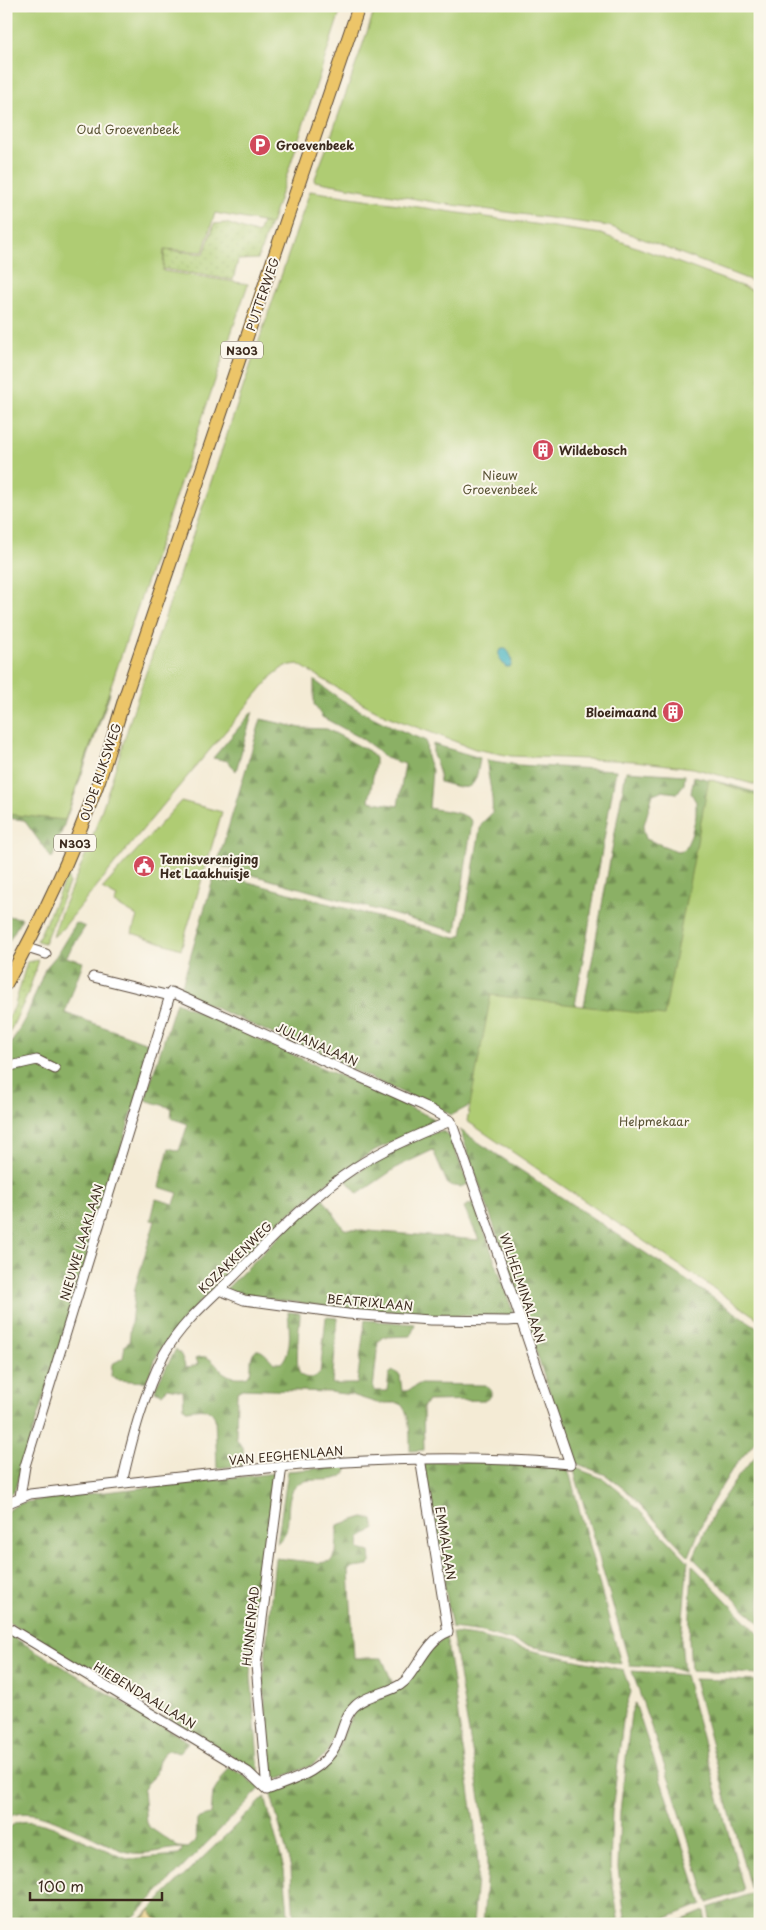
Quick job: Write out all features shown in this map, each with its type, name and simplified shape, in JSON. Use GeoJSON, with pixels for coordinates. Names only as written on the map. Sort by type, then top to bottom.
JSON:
{"type":"FeatureCollection","features":[{"type":"Feature","properties":{"kind":"main road","name":"PUTTERWEG"},"geometry":{"type":"LineString","coordinates":[[126,694],[359,6]]}},
{"type":"Feature","properties":{"kind":"main road","name":"OUDE RIJKSWEG"},"geometry":{"type":"LineString","coordinates":[[6,984],[27,948],[54,894],[73,849],[98,785],[126,694]]}},
{"type":"Feature","properties":{"kind":"street"},"geometry":{"type":"LineString","coordinates":[[27,948],[46,954]]}},
{"type":"Feature","properties":{"kind":"street"},"geometry":{"type":"LineString","coordinates":[[93,977],[171,994]]}},
{"type":"Feature","properties":{"kind":"street","name":"JULIANALAAN"},"geometry":{"type":"LineString","coordinates":[[171,994],[424,1106],[451,1121]]}},
{"type":"Feature","properties":{"kind":"street","name":"NIEUWE LAAKLAAN"},"geometry":{"type":"LineString","coordinates":[[20,1497],[26,1466],[171,994]]}},
{"type":"Feature","properties":{"kind":"street"},"geometry":{"type":"LineString","coordinates":[[6,1067],[37,1060],[55,1069]]}},
{"type":"Feature","properties":{"kind":"street","name":"KOZAKKENWEG"},"geometry":{"type":"LineString","coordinates":[[122,1483],[140,1410],[165,1354],[188,1320],[301,1209],[355,1168],[377,1154],[417,1134],[451,1121]]}},
{"type":"Feature","properties":{"kind":"street","name":"WILHELMINALAAN"},"geometry":{"type":"LineString","coordinates":[[451,1121],[570,1464]]}},
{"type":"Feature","properties":{"kind":"street","name":"BEATRIXLAAN"},"geometry":{"type":"LineString","coordinates":[[219,1290],[244,1300],[348,1314],[430,1320],[521,1320]]}},
{"type":"Feature","properties":{"kind":"street","name":"VAN EEGHENLAAN"},"geometry":{"type":"LineString","coordinates":[[6,1504],[30,1494],[282,1466],[420,1458],[519,1459],[570,1464]]}},
{"type":"Feature","properties":{"kind":"street","name":"EMMALAAN"},"geometry":{"type":"LineString","coordinates":[[267,1790],[315,1769],[327,1760],[354,1707],[404,1681],[424,1653],[443,1633],[448,1632],[420,1458]]}},
{"type":"Feature","properties":{"kind":"street","name":"HUNNENPAD"},"geometry":{"type":"LineString","coordinates":[[267,1790],[256,1665],[282,1466]]}},
{"type":"Feature","properties":{"kind":"street","name":"HIEBENDAALLAAN"},"geometry":{"type":"LineString","coordinates":[[6,1626],[248,1772],[267,1790]]}},
{"type":"Feature","properties":{"kind":"green space","name":"Oud Groevenbeek"},"geometry":{"type":"Polygon","coordinates":[[[6,6],[342,6],[271,224],[215,213],[203,252],[164,249],[163,271],[248,284],[65,820],[6,814],[6,6]]]}},
{"type":"Feature","properties":{"kind":"green space"},"geometry":{"type":"Polygon","coordinates":[[[376,6],[760,6],[760,284],[609,226],[439,203],[314,181],[376,6]]]}},
{"type":"Feature","properties":{"kind":"green space"},"geometry":{"type":"Polygon","coordinates":[[[276,184],[283,185],[258,259],[238,260],[233,280],[163,269],[165,250],[204,254],[214,224],[226,223],[258,234],[276,184]]]}},
{"type":"Feature","properties":{"kind":"green space","name":"Nieuw Groevenbeek"},"geometry":{"type":"Polygon","coordinates":[[[310,191],[601,234],[760,293],[760,786],[693,768],[635,761],[511,756],[475,749],[387,716],[298,664],[285,666],[272,676],[63,928],[53,937],[100,816],[134,708],[310,191]]]}},
{"type":"Feature","properties":{"kind":"green space"},"geometry":{"type":"Polygon","coordinates":[[[78,679],[110,693],[52,859],[24,820],[6,818],[6,750],[78,679]]]}},
{"type":"Feature","properties":{"kind":"green space"},"geometry":{"type":"Polygon","coordinates":[[[314,680],[340,699],[368,715],[426,741],[427,757],[432,770],[429,808],[458,813],[472,821],[456,932],[217,865],[261,719],[301,728],[327,729],[369,751],[375,758],[375,764],[369,801],[398,806],[405,764],[385,758],[361,738],[322,717],[314,704],[314,680]]]}},
{"type":"Feature","properties":{"kind":"green space"},"geometry":{"type":"Polygon","coordinates":[[[253,711],[236,771],[228,761],[213,758],[253,711]]]}},
{"type":"Feature","properties":{"kind":"green space"},"geometry":{"type":"Polygon","coordinates":[[[433,744],[480,758],[476,777],[470,786],[459,787],[440,782],[438,767],[433,755],[433,744]]]}},
{"type":"Feature","properties":{"kind":"green space"},"geometry":{"type":"Polygon","coordinates":[[[487,760],[518,765],[616,770],[564,1069],[496,1092],[452,1115],[180,992],[215,873],[455,938],[462,935],[480,829],[482,823],[492,813],[487,760]]]}},
{"type":"Feature","properties":{"kind":"green space"},"geometry":{"type":"Polygon","coordinates":[[[626,771],[685,775],[684,784],[677,793],[661,791],[653,794],[643,828],[646,839],[677,851],[683,850],[686,847],[696,816],[696,802],[691,793],[694,776],[760,794],[760,1024],[571,1068],[585,1000],[626,771]]]}},
{"type":"Feature","properties":{"kind":"green space","name":"Helpmekaar"},"geometry":{"type":"Polygon","coordinates":[[[709,779],[760,797],[760,1320],[467,1121],[491,995],[664,1016],[709,779]]]}},
{"type":"Feature","properties":{"kind":"green space"},"geometry":{"type":"Polygon","coordinates":[[[181,801],[222,812],[181,949],[132,933],[137,916],[114,903],[117,897],[102,889],[181,801]]]}},
{"type":"Feature","properties":{"kind":"green space"},"geometry":{"type":"Polygon","coordinates":[[[67,875],[69,883],[44,943],[37,941],[67,875]]]}},
{"type":"Feature","properties":{"kind":"green space"},"geometry":{"type":"Polygon","coordinates":[[[6,916],[22,918],[6,946],[6,916]]]}},
{"type":"Feature","properties":{"kind":"green space"},"geometry":{"type":"Polygon","coordinates":[[[76,923],[85,927],[66,957],[83,962],[65,1013],[153,1045],[14,1492],[6,1496],[6,1071],[33,1065],[54,1075],[57,1068],[38,1059],[6,1065],[6,1053],[27,1015],[45,969],[56,956],[76,923]]]}},
{"type":"Feature","properties":{"kind":"green space"},"geometry":{"type":"Polygon","coordinates":[[[39,960],[27,996],[6,1040],[6,1021],[14,1008],[27,962],[39,960]]]}},
{"type":"Feature","properties":{"kind":"green space"},"geometry":{"type":"Polygon","coordinates":[[[176,1002],[433,1118],[435,1122],[375,1150],[329,1181],[278,1223],[186,1316],[159,1351],[146,1382],[117,1380],[111,1376],[112,1364],[123,1358],[125,1345],[129,1342],[135,1288],[155,1221],[151,1220],[156,1199],[174,1204],[178,1193],[159,1187],[169,1148],[179,1151],[188,1124],[171,1118],[172,1108],[145,1100],[176,1002]]]}},
{"type":"Feature","properties":{"kind":"green space"},"geometry":{"type":"Polygon","coordinates":[[[460,1130],[760,1329],[760,1436],[733,1468],[709,1507],[689,1556],[628,1492],[606,1475],[573,1462],[460,1130]]]}},
{"type":"Feature","properties":{"kind":"green space"},"geometry":{"type":"Polygon","coordinates":[[[442,1131],[449,1135],[468,1184],[460,1187],[448,1185],[433,1150],[399,1166],[358,1194],[346,1180],[407,1144],[421,1137],[442,1131]]]}},
{"type":"Feature","properties":{"kind":"green space"},"geometry":{"type":"Polygon","coordinates":[[[323,1198],[344,1229],[479,1240],[464,1207],[474,1202],[514,1315],[443,1316],[350,1309],[251,1297],[226,1289],[295,1221],[323,1198]]]}},
{"type":"Feature","properties":{"kind":"green space"},"geometry":{"type":"Polygon","coordinates":[[[288,1312],[300,1313],[297,1362],[300,1374],[304,1377],[314,1378],[320,1373],[326,1317],[338,1318],[332,1384],[357,1384],[365,1320],[415,1324],[411,1336],[384,1337],[378,1342],[373,1389],[375,1391],[387,1391],[389,1374],[393,1371],[400,1375],[402,1391],[407,1391],[419,1384],[486,1385],[491,1390],[491,1396],[486,1400],[427,1401],[423,1408],[424,1450],[410,1451],[408,1418],[399,1403],[377,1403],[352,1395],[329,1392],[242,1389],[237,1392],[236,1438],[243,1449],[244,1465],[217,1468],[215,1418],[213,1414],[207,1409],[186,1410],[184,1408],[183,1391],[168,1388],[162,1394],[155,1391],[156,1386],[176,1349],[181,1355],[186,1368],[198,1364],[196,1358],[206,1357],[222,1371],[233,1377],[246,1377],[250,1373],[251,1358],[256,1350],[263,1352],[274,1363],[281,1363],[289,1346],[288,1312]]]}},
{"type":"Feature","properties":{"kind":"green space"},"geometry":{"type":"Polygon","coordinates":[[[760,1451],[760,1624],[693,1558],[716,1508],[740,1474],[760,1451]]]}},
{"type":"Feature","properties":{"kind":"green space"},"geometry":{"type":"Polygon","coordinates":[[[423,1461],[519,1462],[568,1468],[621,1664],[530,1646],[483,1632],[452,1628],[423,1461]]]}},
{"type":"Feature","properties":{"kind":"green space"},"geometry":{"type":"Polygon","coordinates":[[[348,1466],[346,1473],[341,1477],[304,1481],[298,1484],[290,1497],[286,1529],[283,1537],[277,1543],[288,1471],[348,1466]]]}},
{"type":"Feature","properties":{"kind":"green space"},"geometry":{"type":"Polygon","coordinates":[[[573,1467],[604,1479],[625,1496],[688,1561],[681,1639],[684,1672],[672,1668],[630,1665],[573,1467]]]}},
{"type":"Feature","properties":{"kind":"green space"},"geometry":{"type":"Polygon","coordinates":[[[277,1473],[252,1656],[251,1676],[259,1772],[6,1621],[6,1512],[18,1504],[51,1498],[277,1473]]]}},
{"type":"Feature","properties":{"kind":"green space"},"geometry":{"type":"Polygon","coordinates":[[[364,1517],[373,1520],[375,1529],[360,1537],[359,1549],[370,1552],[371,1562],[366,1566],[349,1570],[354,1658],[382,1658],[393,1684],[348,1707],[341,1717],[328,1750],[321,1759],[310,1766],[272,1781],[263,1679],[275,1558],[319,1563],[331,1561],[336,1553],[338,1525],[364,1517]]]}},
{"type":"Feature","properties":{"kind":"green space"},"geometry":{"type":"Polygon","coordinates":[[[692,1565],[760,1635],[760,1674],[691,1671],[689,1640],[692,1565]]]}},
{"type":"Feature","properties":{"kind":"green space"},"geometry":{"type":"Polygon","coordinates":[[[6,1633],[189,1742],[179,1753],[168,1750],[161,1757],[156,1774],[143,1791],[146,1823],[178,1847],[188,1848],[196,1841],[197,1820],[211,1813],[213,1793],[229,1767],[246,1777],[260,1789],[127,1924],[6,1924],[6,1831],[16,1823],[34,1822],[53,1827],[127,1859],[179,1855],[183,1848],[133,1853],[104,1843],[68,1826],[33,1814],[18,1814],[6,1819],[6,1633]]]}},
{"type":"Feature","properties":{"kind":"green space"},"geometry":{"type":"Polygon","coordinates":[[[452,1633],[482,1637],[529,1650],[623,1670],[631,1692],[624,1713],[612,1812],[610,1867],[619,1924],[483,1924],[487,1867],[486,1834],[452,1633]]]}},
{"type":"Feature","properties":{"kind":"green space"},"geometry":{"type":"Polygon","coordinates":[[[446,1636],[476,1835],[478,1867],[473,1924],[294,1924],[291,1868],[270,1791],[316,1772],[329,1762],[339,1747],[346,1727],[356,1709],[397,1689],[427,1653],[446,1636]]]}},
{"type":"Feature","properties":{"kind":"green space"},"geometry":{"type":"Polygon","coordinates":[[[632,1671],[685,1675],[744,1890],[708,1903],[675,1797],[632,1671]]]}},
{"type":"Feature","properties":{"kind":"green space"},"geometry":{"type":"Polygon","coordinates":[[[694,1679],[760,1681],[760,1885],[750,1888],[694,1679]]]}},
{"type":"Feature","properties":{"kind":"green space"},"geometry":{"type":"Polygon","coordinates":[[[635,1703],[702,1904],[652,1924],[626,1924],[618,1868],[620,1812],[631,1713],[635,1703]]]}},
{"type":"Feature","properties":{"kind":"green space"},"geometry":{"type":"Polygon","coordinates":[[[265,1797],[284,1869],[289,1924],[165,1924],[156,1919],[150,1910],[140,1924],[137,1924],[151,1908],[265,1797]]]}},
{"type":"Feature","properties":{"kind":"green space"},"geometry":{"type":"Polygon","coordinates":[[[760,1891],[760,1924],[711,1924],[708,1908],[760,1891]]]}},
{"type":"Feature","properties":{"kind":"green space"},"geometry":{"type":"Polygon","coordinates":[[[704,1911],[706,1924],[673,1924],[704,1911]]]}},
{"type":"Feature","properties":{"kind":"sand"},"geometry":{"type":"Polygon","coordinates":[[[150,1910],[156,1919],[165,1924],[140,1924],[150,1910]]]}},
{"type":"Feature","properties":{"kind":"water"},"geometry":{"type":"Polygon","coordinates":[[[506,649],[511,655],[512,662],[510,667],[506,667],[500,659],[499,651],[506,649]]]}},
{"type":"Feature","properties":{"kind":"place","name":"Groevenbeek"},"geometry":{"type":"Point","coordinates":[260,145]}},
{"type":"Feature","properties":{"kind":"place","name":"Wildebosch"},"geometry":{"type":"Point","coordinates":[543,450]}},
{"type":"Feature","properties":{"kind":"place","name":"Bloeimaand"},"geometry":{"type":"Point","coordinates":[673,712]}},
{"type":"Feature","properties":{"kind":"place","name":"Tennisvereniging Het Laakhuisje"},"geometry":{"type":"Point","coordinates":[144,866]}}]}
